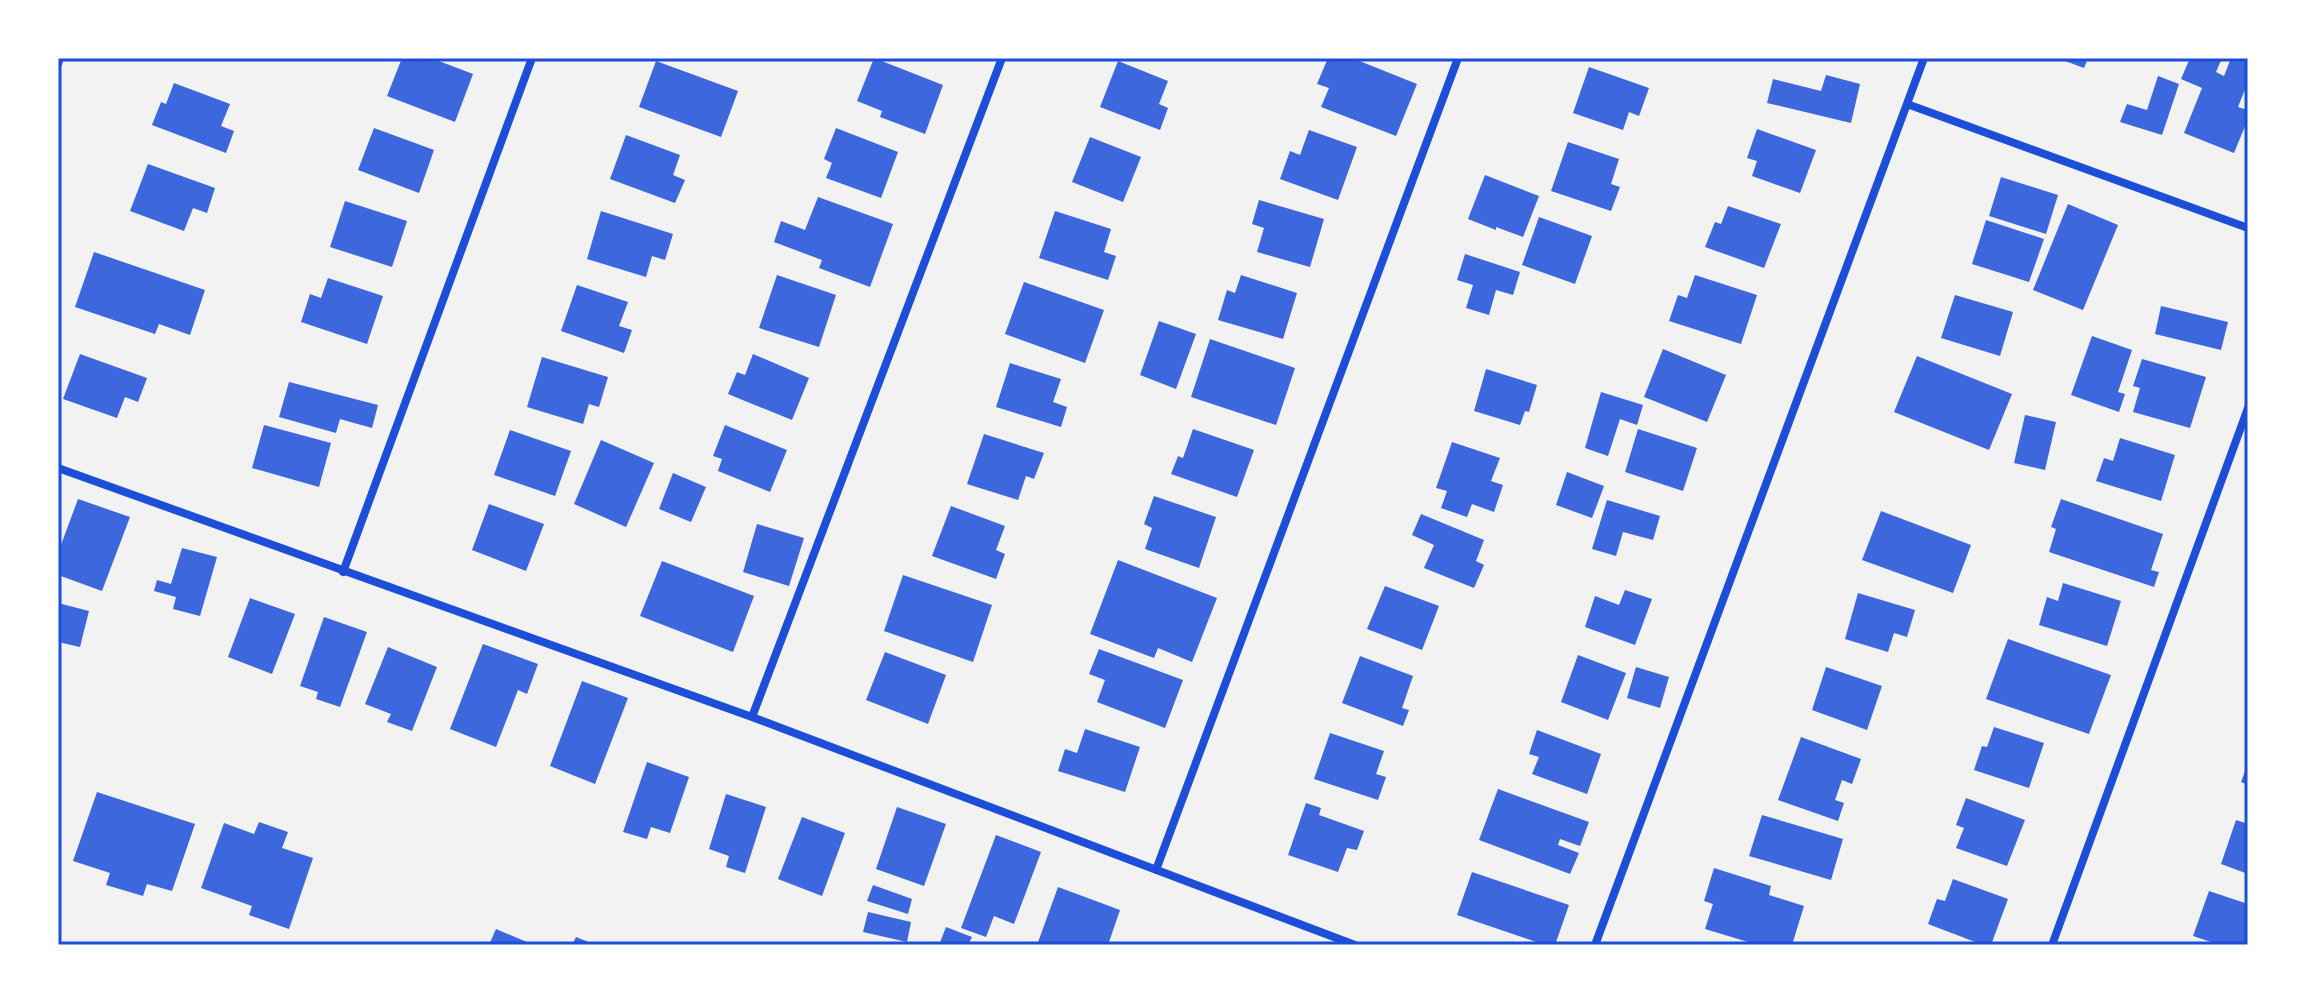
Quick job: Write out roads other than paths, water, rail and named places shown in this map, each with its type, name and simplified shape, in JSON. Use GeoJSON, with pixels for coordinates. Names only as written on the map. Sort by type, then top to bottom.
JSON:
{"type":"FeatureCollection","features":[{"type":"Feature","properties":{"kind":"street"},"geometry":{"type":"LineString","coordinates":[[58,64],[60,58]]}},
{"type":"Feature","properties":{"kind":"street"},"geometry":{"type":"LineString","coordinates":[[343,572],[532,58]]}},
{"type":"Feature","properties":{"kind":"street"},"geometry":{"type":"LineString","coordinates":[[752,717],[1002,58]]}},
{"type":"Feature","properties":{"kind":"street"},"geometry":{"type":"LineString","coordinates":[[1156,870],[1458,58]]}},
{"type":"Feature","properties":{"kind":"street"},"geometry":{"type":"LineString","coordinates":[[1595,945],[1924,58]]}},
{"type":"Feature","properties":{"kind":"street"},"geometry":{"type":"LineString","coordinates":[[1907,104],[2248,228]]}},
{"type":"Feature","properties":{"kind":"street"},"geometry":{"type":"LineString","coordinates":[[2052,945],[2248,408]]}},
{"type":"Feature","properties":{"kind":"street"},"geometry":{"type":"LineString","coordinates":[[58,468],[752,717],[1355,945]]}}]}
